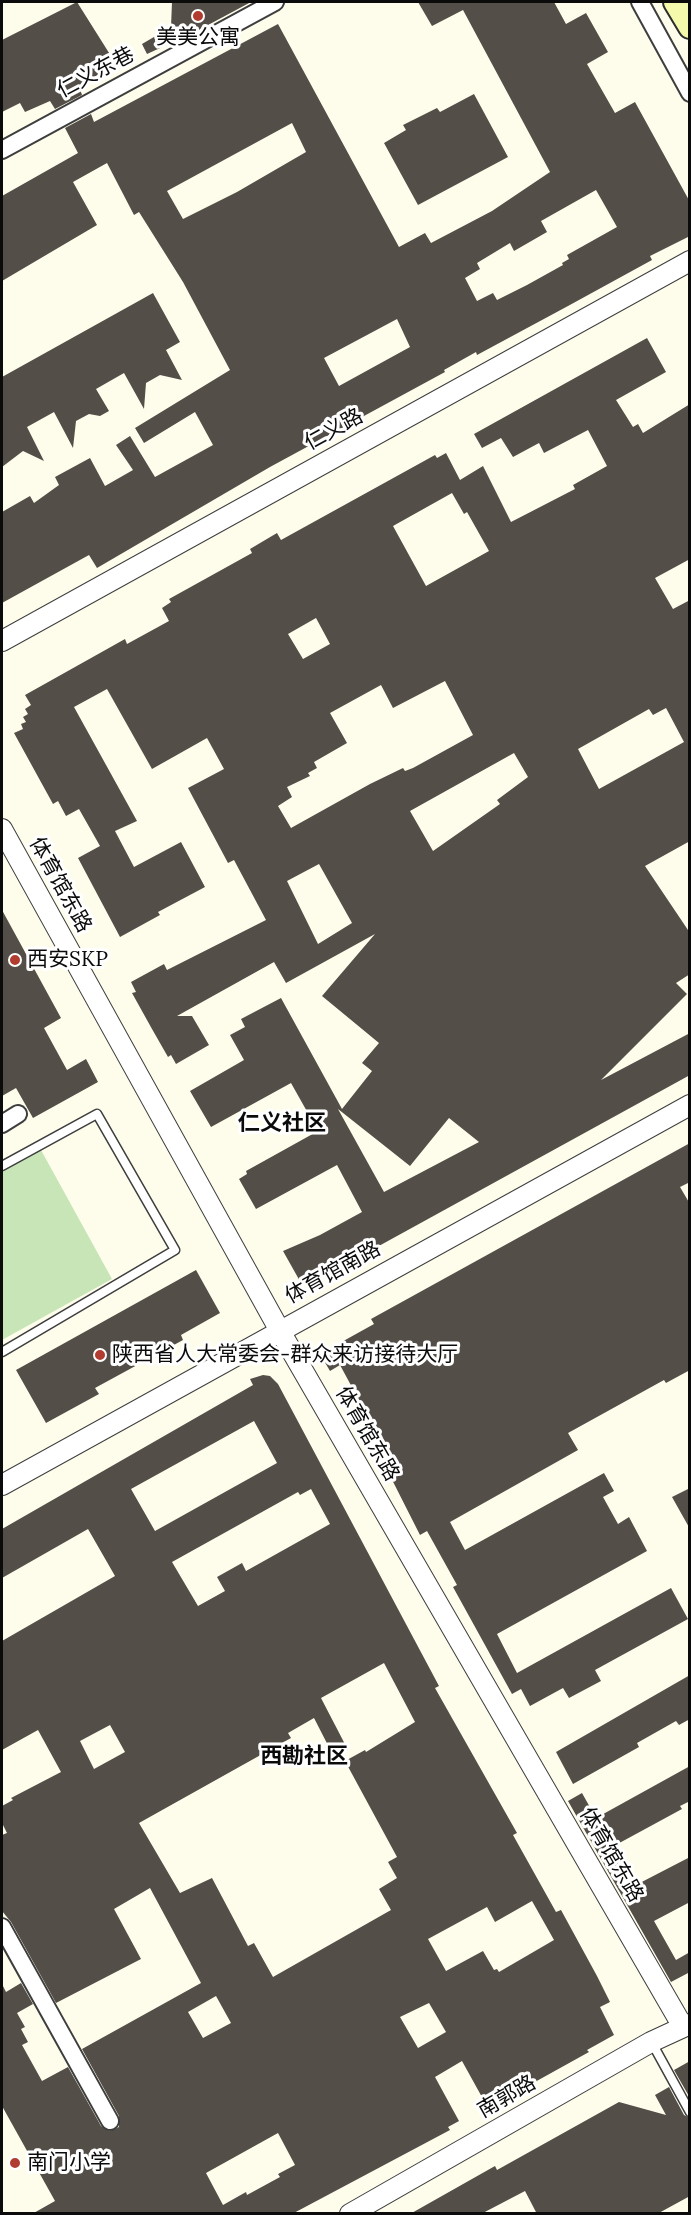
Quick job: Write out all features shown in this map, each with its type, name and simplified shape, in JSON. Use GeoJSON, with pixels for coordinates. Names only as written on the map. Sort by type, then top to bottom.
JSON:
{"type":"FeatureCollection","features":[{"type":"Feature","properties":{"kind":"main road"},"geometry":{"type":"LineString","coordinates":[[675,2],[690,27]]}},
{"type":"Feature","properties":{"kind":"street","name":"仁义东巷"},"geometry":{"type":"LineString","coordinates":[[2,150],[275,2]]}},
{"type":"Feature","properties":{"kind":"street"},"geometry":{"type":"LineString","coordinates":[[640,2],[690,93]]}},
{"type":"Feature","properties":{"kind":"street","name":"仁义路"},"geometry":{"type":"LineString","coordinates":[[2,641],[690,261]]}},
{"type":"Feature","properties":{"kind":"street","name":"体育馆东路"},"geometry":{"type":"LineString","coordinates":[[2,829],[280,1330],[686,2025]]}},
{"type":"Feature","properties":{"kind":"street","name":"体育馆南路"},"geometry":{"type":"LineString","coordinates":[[2,1485],[690,1105]]}},
{"type":"Feature","properties":{"kind":"street"},"geometry":{"type":"LineString","coordinates":[[2,1124],[18,1114]]}},
{"type":"Feature","properties":{"kind":"street"},"geometry":{"type":"LineString","coordinates":[[2,1927],[110,2121]]}},
{"type":"Feature","properties":{"kind":"street","name":"南郭路"},"geometry":{"type":"LineString","coordinates":[[350,2214],[651,2042],[686,2025]]}},
{"type":"Feature","properties":{"kind":"lane"},"geometry":{"type":"LineString","coordinates":[[2,1166],[97,1114],[175,1250],[2,1352]]}},
{"type":"Feature","properties":{"kind":"lane"},"geometry":{"type":"LineString","coordinates":[[651,2042],[690,2112]]}},
{"type":"Feature","properties":{"kind":"green space"},"geometry":{"type":"Polygon","coordinates":[[[41,1150],[112,1279],[2,1340],[2,1172],[41,1150]]]}},
{"type":"Feature","properties":{"kind":"building"},"geometry":{"type":"Polygon","coordinates":[[[77,2],[116,64],[79,86],[82,95],[55,109],[50,101],[25,112],[20,103],[2,112],[2,40],[77,2]]]}},
{"type":"Feature","properties":{"kind":"building","name":"美美公寓"},"geometry":{"type":"Polygon","coordinates":[[[172,2],[251,2],[147,54],[142,44],[171,27],[172,2]]]}},
{"type":"Feature","properties":{"kind":"building"},"geometry":{"type":"Polygon","coordinates":[[[418,2],[554,2],[566,24],[586,13],[608,52],[587,64],[615,113],[635,102],[690,202],[690,236],[650,256],[652,260],[477,355],[476,352],[444,370],[445,372],[270,467],[97,568],[89,555],[2,603],[2,512],[30,496],[34,503],[59,485],[55,477],[90,458],[105,486],[133,470],[116,445],[130,436],[155,477],[213,445],[195,412],[144,443],[135,428],[230,370],[183,282],[139,212],[134,215],[107,163],[73,182],[97,225],[2,281],[2,196],[78,153],[65,128],[91,114],[94,122],[278,24],[399,247],[425,233],[431,243],[492,211],[550,172],[463,10],[432,26],[418,2]],[[292,123],[167,191],[183,219],[237,192],[306,152],[292,123]],[[596,190],[541,221],[547,232],[514,251],[510,243],[477,263],[480,269],[465,278],[477,301],[493,293],[497,300],[527,285],[563,265],[562,263],[569,259],[567,255],[617,227],[596,190]],[[397,319],[324,358],[339,386],[410,347],[397,319]]]}},
{"type":"Feature","properties":{"kind":"building"},"geometry":{"type":"Polygon","coordinates":[[[474,94],[508,157],[418,205],[384,143],[406,130],[403,125],[437,108],[440,112],[474,94]]]}},
{"type":"Feature","properties":{"kind":"building"},"geometry":{"type":"Polygon","coordinates":[[[153,293],[180,342],[166,350],[182,380],[160,375],[146,383],[144,409],[124,373],[96,389],[109,411],[100,416],[89,414],[76,421],[73,448],[54,412],[27,427],[44,461],[23,451],[2,467],[2,377],[153,293]]]}},
{"type":"Feature","properties":{"kind":"building"},"geometry":{"type":"Polygon","coordinates":[[[647,338],[666,372],[616,400],[633,427],[638,424],[643,433],[690,404],[690,559],[655,578],[673,609],[690,600],[690,841],[645,866],[690,933],[690,974],[676,983],[687,994],[601,1080],[690,1033],[690,1075],[337,1269],[335,1264],[301,1283],[283,1251],[320,1235],[362,1212],[337,1165],[256,1209],[239,1179],[247,1174],[246,1171],[318,1131],[291,1083],[211,1127],[190,1091],[244,1060],[230,1035],[245,1027],[241,1019],[281,998],[342,1109],[372,1071],[362,1063],[379,1043],[322,996],[375,934],[286,983],[274,962],[177,1016],[192,1016],[209,1045],[176,1064],[171,1055],[168,1057],[132,993],[136,992],[131,982],[164,964],[167,970],[266,920],[234,860],[228,863],[188,788],[224,769],[207,738],[152,769],[107,689],[74,707],[137,821],[115,831],[134,867],[181,842],[205,887],[158,912],[160,915],[120,937],[78,858],[100,846],[79,809],[66,816],[58,801],[53,804],[14,733],[23,729],[21,724],[26,722],[23,717],[28,714],[25,709],[31,705],[25,695],[125,639],[127,644],[169,621],[162,608],[171,602],[169,599],[252,553],[250,549],[277,533],[281,540],[435,455],[437,458],[446,453],[460,480],[483,466],[511,522],[575,489],[573,485],[607,466],[588,430],[544,453],[539,443],[513,457],[501,438],[482,448],[474,434],[647,338]],[[452,493],[393,526],[426,586],[489,551],[467,512],[464,514],[452,493]],[[316,618],[288,634],[303,659],[330,644],[316,618]],[[445,681],[393,708],[381,685],[330,713],[347,743],[314,762],[317,768],[308,773],[310,776],[287,787],[292,797],[278,806],[291,828],[370,784],[403,768],[405,771],[413,768],[473,735],[445,681]],[[666,708],[653,715],[649,709],[578,749],[599,789],[684,742],[666,708]],[[514,753],[410,811],[433,851],[500,804],[497,800],[528,777],[514,753]],[[319,864],[287,881],[318,944],[352,923],[319,864]],[[338,1109],[384,1192],[479,1142],[449,1118],[410,1166],[338,1109]]]}},
{"type":"Feature","properties":{"kind":"building"},"geometry":{"type":"Polygon","coordinates":[[[2,910],[61,1018],[44,1028],[67,1070],[86,1059],[98,1082],[33,1118],[16,1088],[2,1096],[2,910]]]}},
{"type":"Feature","properties":{"kind":"building"},"geometry":{"type":"Polygon","coordinates":[[[690,1143],[690,1182],[680,1187],[690,1204],[690,1370],[666,1383],[664,1380],[568,1433],[578,1450],[450,1522],[465,1550],[604,1473],[614,1491],[603,1497],[618,1524],[629,1517],[647,1551],[497,1634],[517,1673],[671,1588],[688,1619],[595,1670],[601,1681],[569,1698],[563,1688],[530,1706],[521,1689],[512,1694],[453,1587],[457,1585],[427,1531],[420,1535],[381,1458],[388,1454],[340,1365],[330,1371],[320,1354],[374,1324],[371,1319],[690,1143]]]}},
{"type":"Feature","properties":{"kind":"building","name":"陕西省人大常委会-群众来访接待大厅"},"geometry":{"type":"Polygon","coordinates":[[[196,1270],[220,1313],[181,1335],[183,1340],[95,1388],[99,1394],[46,1423],[16,1370],[196,1270]]]}},
{"type":"Feature","properties":{"kind":"building"},"geometry":{"type":"Polygon","coordinates":[[[263,1375],[270,1376],[278,1384],[439,1686],[435,1688],[517,1833],[513,1835],[556,1912],[561,1910],[597,1976],[610,2002],[600,2007],[614,2035],[587,2050],[589,2052],[488,2108],[462,2061],[435,2077],[459,2121],[448,2127],[450,2130],[292,2214],[32,2214],[55,2201],[2,2106],[2,1984],[6,1992],[21,1983],[33,2004],[17,2013],[25,2027],[21,2029],[28,2042],[22,2045],[42,2081],[68,2067],[101,2126],[110,2131],[119,2127],[119,2116],[82,2049],[201,1983],[150,1888],[114,1909],[141,1959],[56,2003],[11,1922],[2,1911],[2,1835],[7,1833],[2,1823],[2,1806],[13,1800],[11,1798],[61,1772],[38,1730],[2,1750],[2,1641],[115,1576],[88,1529],[2,1578],[2,1529],[253,1385],[250,1379],[263,1375]],[[254,1421],[131,1489],[155,1531],[277,1463],[254,1421]],[[311,1489],[300,1495],[298,1492],[172,1562],[198,1606],[225,1591],[217,1577],[242,1563],[246,1571],[330,1524],[311,1489]],[[384,1663],[321,1698],[348,1750],[334,1757],[314,1718],[288,1733],[291,1738],[139,1823],[180,1893],[212,1878],[248,1946],[254,1943],[273,1977],[391,1910],[379,1889],[397,1878],[388,1862],[397,1857],[345,1761],[365,1750],[366,1752],[415,1722],[384,1663]],[[110,1725],[80,1741],[94,1769],[125,1752],[110,1725]],[[532,1901],[495,1922],[487,1907],[428,1939],[446,1971],[483,1951],[494,1970],[497,1969],[499,1972],[554,1940],[532,1901]],[[216,1996],[188,2012],[203,2038],[231,2023],[216,1996]],[[429,2003],[400,2017],[418,2048],[446,2032],[429,2003]],[[278,2133],[206,2173],[223,2205],[280,2177],[278,2174],[295,2165],[278,2133]]]}},
{"type":"Feature","properties":{"kind":"building"},"geometry":{"type":"Polygon","coordinates":[[[690,1488],[690,1529],[672,1497],[690,1488]]]}},
{"type":"Feature","properties":{"kind":"building"},"geometry":{"type":"Polygon","coordinates":[[[690,1675],[690,1719],[679,1725],[676,1721],[637,1743],[639,1747],[573,1784],[556,1752],[690,1675]]]}},
{"type":"Feature","properties":{"kind":"building"},"geometry":{"type":"Polygon","coordinates":[[[690,1766],[690,1801],[680,1806],[682,1809],[612,1847],[634,1886],[690,1857],[690,1902],[654,1921],[676,1960],[690,1952],[690,1972],[671,1982],[568,1801],[582,1793],[596,1818],[690,1766]]]}},
{"type":"Feature","properties":{"kind":"building"},"geometry":{"type":"Polygon","coordinates":[[[690,2061],[690,2098],[674,2070],[690,2061]]]}},
{"type":"Feature","properties":{"kind":"building"},"geometry":{"type":"Polygon","coordinates":[[[669,2087],[684,2115],[690,2118],[690,2196],[657,2214],[537,2214],[525,2191],[481,2214],[410,2214],[495,2166],[497,2170],[619,2102],[666,2115],[655,2095],[669,2087]]]}},
{"type":"Feature","properties":{"kind":"place","name":"美美公寓"},"geometry":{"type":"Point","coordinates":[198,16]}},
{"type":"Feature","properties":{"kind":"place","name":"西安SKP"},"geometry":{"type":"Point","coordinates":[15,960]}},
{"type":"Feature","properties":{"kind":"place","name":"陕西省人大常委会-群众来访接待大厅"},"geometry":{"type":"Point","coordinates":[100,1355]}},
{"type":"Feature","properties":{"kind":"place","name":"南门小学"},"geometry":{"type":"Point","coordinates":[15,2163]}},
{"type":"Feature","properties":{"kind":"district","name":"仁义社区"},"geometry":{"type":"Point","coordinates":[282,1124]}},
{"type":"Feature","properties":{"kind":"district","name":"西勘社区"},"geometry":{"type":"Point","coordinates":[304,1757]}}]}
